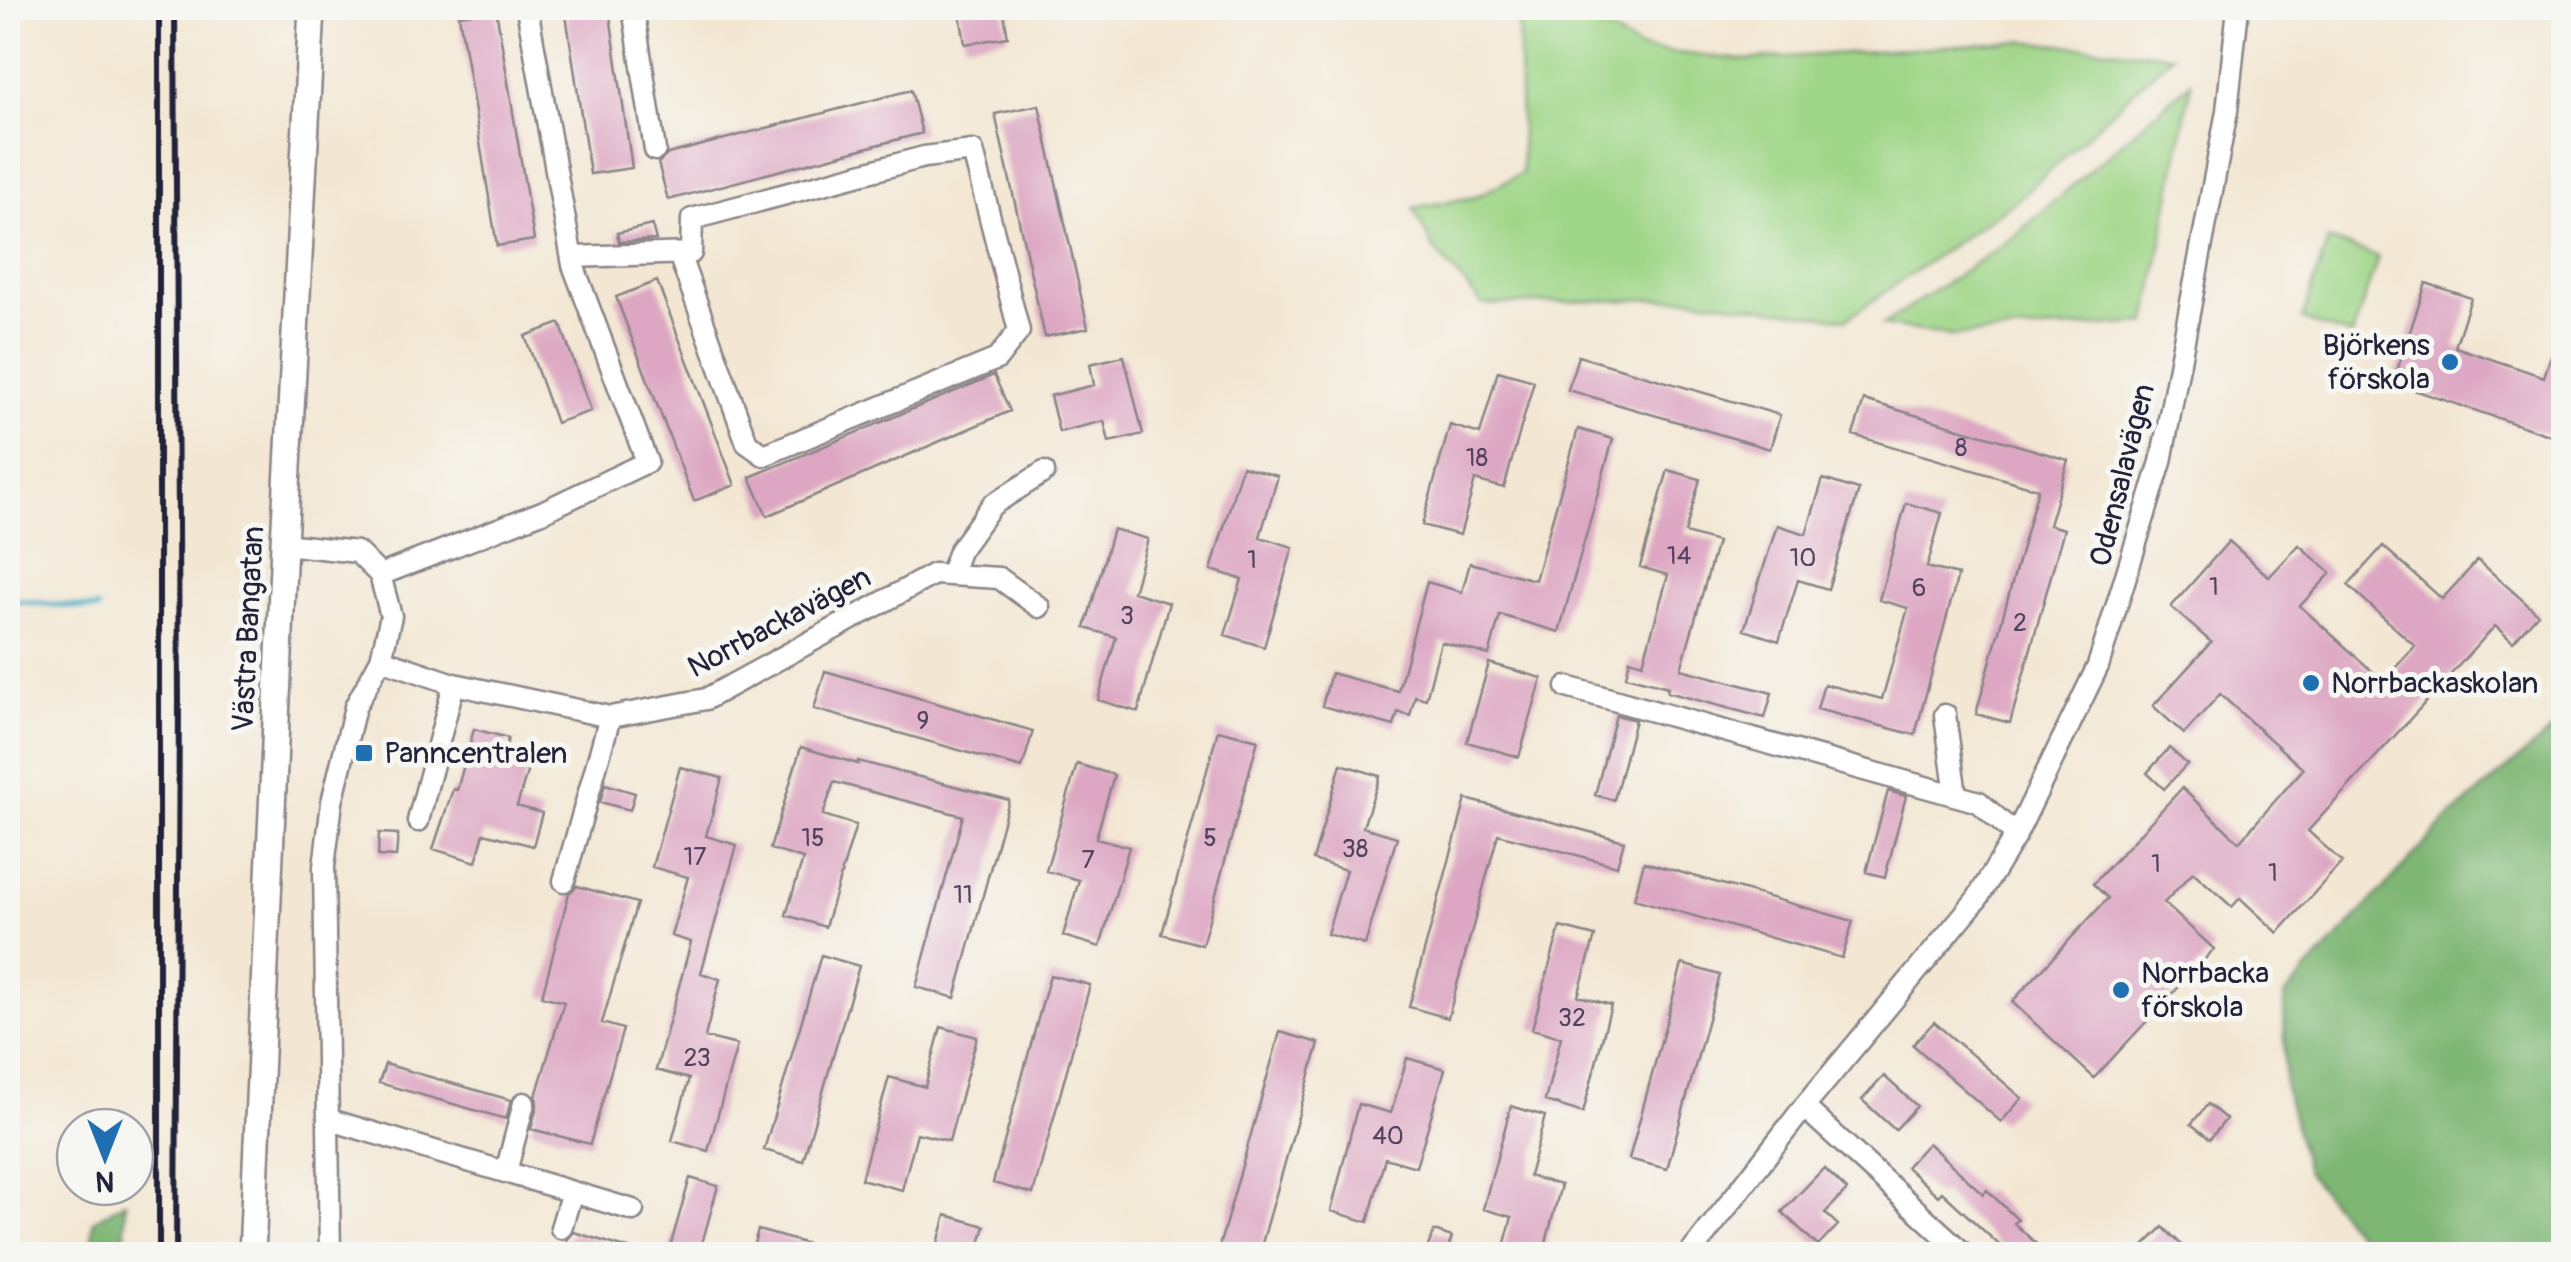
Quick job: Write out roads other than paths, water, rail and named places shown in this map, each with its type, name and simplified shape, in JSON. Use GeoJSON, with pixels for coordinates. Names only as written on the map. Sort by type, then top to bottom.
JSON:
{"type":"FeatureCollection","features":[{"type":"Feature","properties":{"kind":"street","name":"Västra Bangatan"},"geometry":{"type":"LineString","coordinates":[[252,1254],[312,8]]}},
{"type":"Feature","properties":{"kind":"street"},"geometry":{"type":"LineString","coordinates":[[380,576],[542,512],[647,462],[572,257],[527,8]]}},
{"type":"Feature","properties":{"kind":"street"},"geometry":{"type":"LineString","coordinates":[[633,8],[655,150]]}},
{"type":"Feature","properties":{"kind":"street","name":"Odensalavägen"},"geometry":{"type":"LineString","coordinates":[[1690,1254],[1804,1107],[1977,899],[2016,836],[2098,666],[2161,462],[2228,111],[2238,8]]}},
{"type":"Feature","properties":{"kind":"street"},"geometry":{"type":"LineString","coordinates":[[572,257],[691,253],[692,219],[924,157],[973,151],[1019,330],[998,360],[764,456],[747,443],[678,254]]}},
{"type":"Feature","properties":{"kind":"street"},"geometry":{"type":"LineString","coordinates":[[951,573],[959,551],[992,505],[1044,472]]}},
{"type":"Feature","properties":{"kind":"street"},"geometry":{"type":"LineString","coordinates":[[284,544],[357,552],[380,576],[390,616],[381,659],[355,707],[332,802],[324,867],[330,1254]]}},
{"type":"Feature","properties":{"kind":"street","name":"Norrbackavägen"},"geometry":{"type":"LineString","coordinates":[[381,659],[454,684],[610,717],[706,699],[934,574],[999,578],[1038,606]]}},
{"type":"Feature","properties":{"kind":"street"},"geometry":{"type":"LineString","coordinates":[[418,820],[454,684]]}},
{"type":"Feature","properties":{"kind":"street"},"geometry":{"type":"LineString","coordinates":[[1567,687],[1980,802],[2016,836]]}},
{"type":"Feature","properties":{"kind":"street"},"geometry":{"type":"LineString","coordinates":[[1945,716],[1956,795]]}},
{"type":"Feature","properties":{"kind":"street"},"geometry":{"type":"LineString","coordinates":[[564,881],[610,717]]}},
{"type":"Feature","properties":{"kind":"street"},"geometry":{"type":"LineString","coordinates":[[506,1172],[524,1103]]}},
{"type":"Feature","properties":{"kind":"street"},"geometry":{"type":"LineString","coordinates":[[1804,1107],[1964,1254]]}},
{"type":"Feature","properties":{"kind":"street"},"geometry":{"type":"LineString","coordinates":[[330,1120],[633,1210]]}},
{"type":"Feature","properties":{"kind":"street"},"geometry":{"type":"LineString","coordinates":[[561,1228],[572,1192]]}},
{"type":"Feature","properties":{"kind":"waterway"},"geometry":{"type":"LineString","coordinates":[[8,600],[98,609]]}},
{"type":"Feature","properties":{"kind":"railway"},"geometry":{"type":"LineString","coordinates":[[159,8],[159,1254]]}},
{"type":"Feature","properties":{"kind":"railway"},"geometry":{"type":"LineString","coordinates":[[175,8],[179,700],[176,1254]]}},
{"type":"Feature","properties":{"kind":"place","name":"Björkens förskola"},"geometry":{"type":"Point","coordinates":[2450,362]}},
{"type":"Feature","properties":{"kind":"place","name":"Norrbackaskolan"},"geometry":{"type":"Point","coordinates":[2311,683]}},
{"type":"Feature","properties":{"kind":"place","name":"Panncentralen"},"geometry":{"type":"Point","coordinates":[364,753]}},
{"type":"Feature","properties":{"kind":"place","name":"Norrbacka förskola"},"geometry":{"type":"Point","coordinates":[2121,990]}}]}
